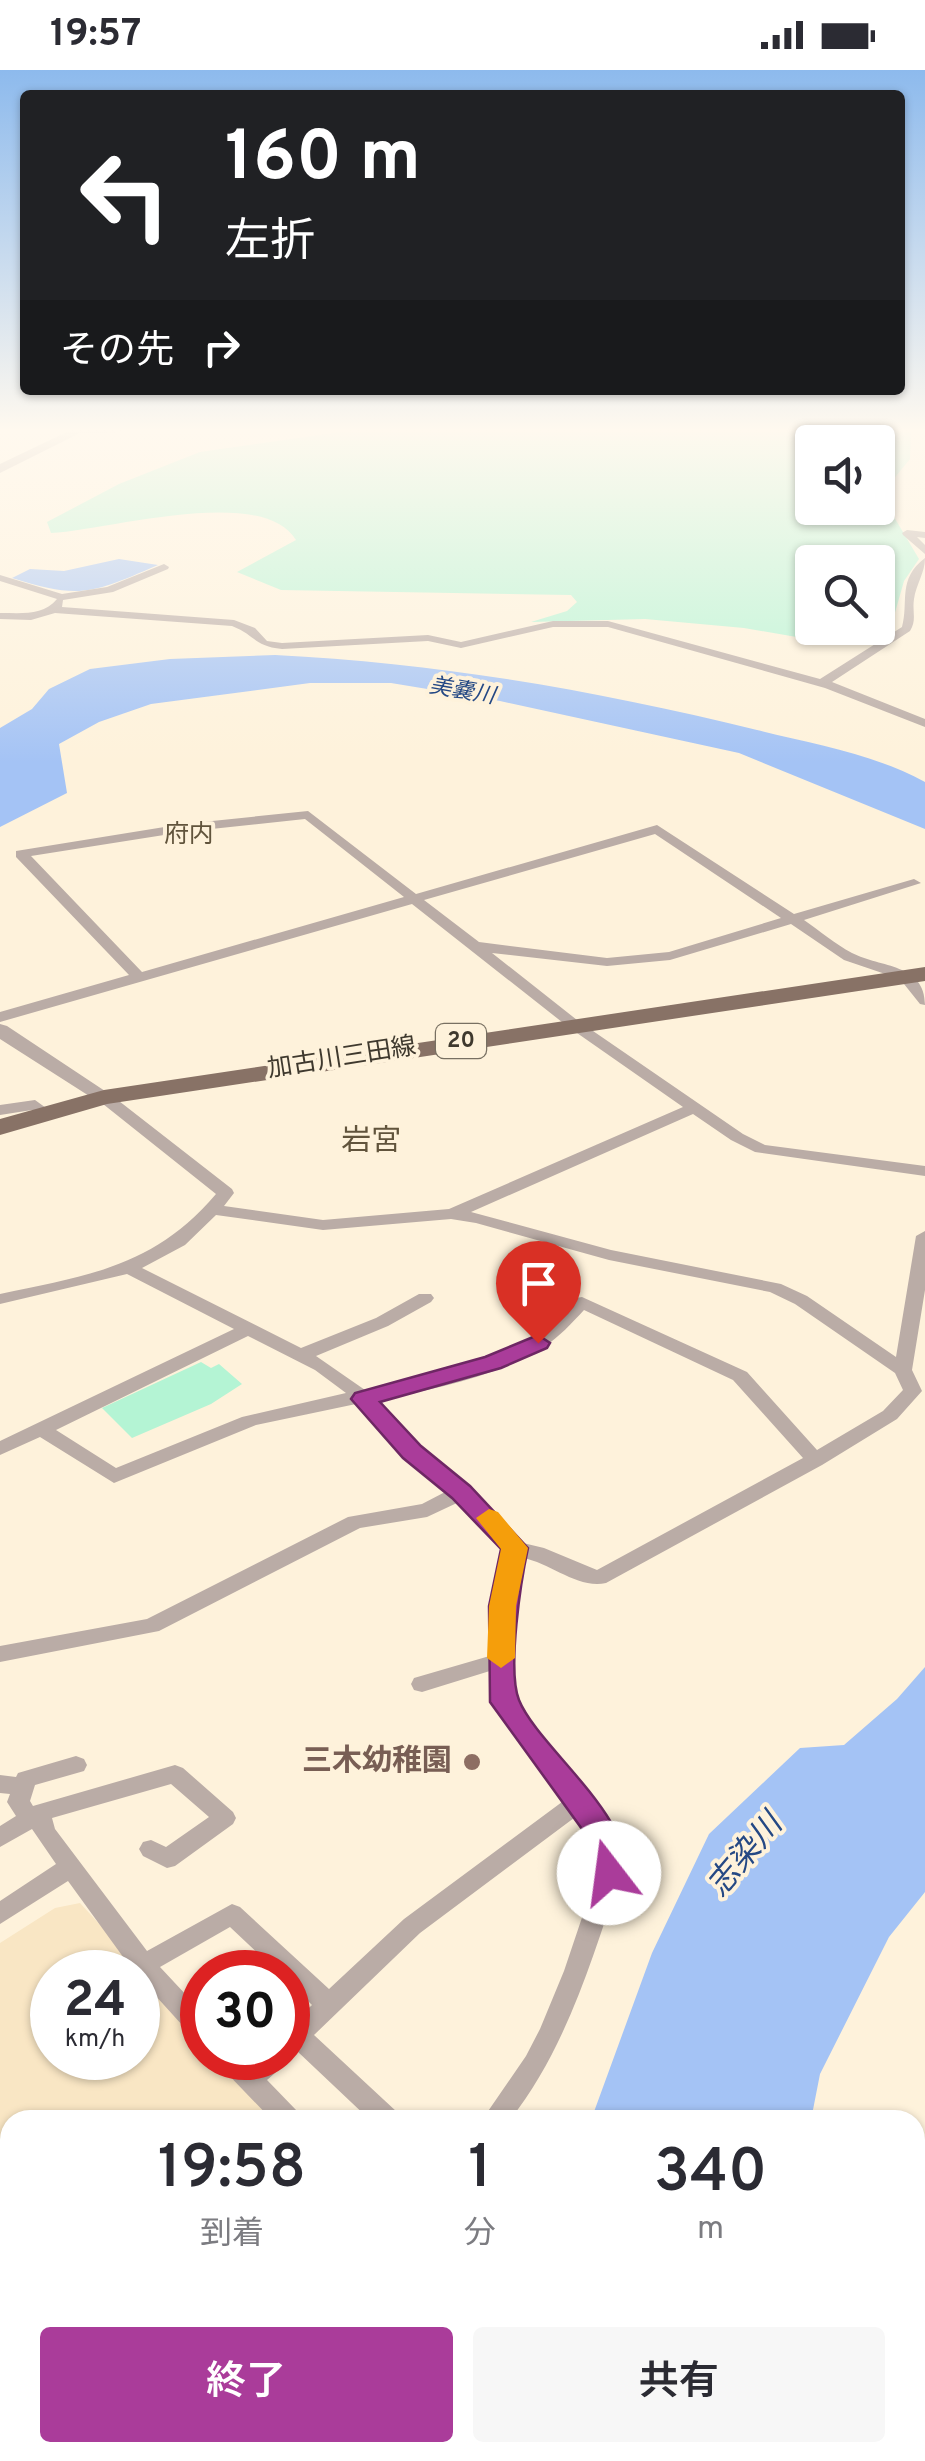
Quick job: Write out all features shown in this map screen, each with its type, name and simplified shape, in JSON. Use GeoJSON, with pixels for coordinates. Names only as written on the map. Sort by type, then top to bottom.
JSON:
{"type":"FeatureCollection","features":[{"type":"Feature","properties":{"kind":"main road","name":"加古川三田線"},"geometry":{"type":"LineString","coordinates":[[0,1127],[104,1096],[572,1023],[915,975]]}},
{"type":"Feature","properties":{"kind":"street"},"geometry":{"type":"LineString","coordinates":[[822,683],[906,629],[909,583],[925,561]]}},
{"type":"Feature","properties":{"kind":"street"},"geometry":{"type":"LineString","coordinates":[[0,578],[62,597],[109,590],[164,567]]}},
{"type":"Feature","properties":{"kind":"street"},"geometry":{"type":"LineString","coordinates":[[55,610],[62,597]]}},
{"type":"Feature","properties":{"kind":"street"},"geometry":{"type":"LineString","coordinates":[[0,616],[31,617],[55,610],[234,624],[252,630],[264,644],[282,646],[428,638],[461,645],[552,624],[598,623],[822,683],[925,723]]}},
{"type":"Feature","properties":{"kind":"street"},"geometry":{"type":"LineString","coordinates":[[139,977],[21,854],[183,828],[308,815],[572,1023],[694,1108],[761,1149],[925,1171]]}},
{"type":"Feature","properties":{"kind":"street"},"geometry":{"type":"LineString","coordinates":[[0,1017],[657,829],[849,957],[915,975],[925,1000]]}},
{"type":"Feature","properties":{"kind":"street"},"geometry":{"type":"LineString","coordinates":[[473,946],[607,962],[692,952],[914,882]]}},
{"type":"Feature","properties":{"kind":"street"},"geometry":{"type":"LineString","coordinates":[[0,1030],[104,1096],[226,1193],[214,1210],[134,1270],[0,1299]]}},
{"type":"Feature","properties":{"kind":"street"},"geometry":{"type":"LineString","coordinates":[[0,1110],[34,1105],[45,1113]]}},
{"type":"Feature","properties":{"kind":"street"},"geometry":{"type":"LineString","coordinates":[[214,1210],[323,1225],[451,1214],[694,1108]]}},
{"type":"Feature","properties":{"kind":"street"},"geometry":{"type":"LineString","coordinates":[[451,1214],[609,1255],[775,1288],[801,1300],[904,1370]]}},
{"type":"Feature","properties":{"kind":"street"},"geometry":{"type":"LineString","coordinates":[[514,1550],[533,1550],[576,1575],[599,1578],[890,1415],[913,1391],[904,1370],[925,1236]]}},
{"type":"Feature","properties":{"kind":"street"},"geometry":{"type":"LineString","coordinates":[[134,1270],[302,1355],[363,1399],[412,1452],[508,1535],[514,1550],[502,1606],[504,1702],[610,1851],[609,1873],[557,2027],[503,2110]]}},
{"type":"Feature","properties":{"kind":"street"},"geometry":{"type":"LineString","coordinates":[[302,1355],[382,1322],[425,1298]]}},
{"type":"Feature","properties":{"kind":"street"},"geometry":{"type":"LineString","coordinates":[[41,1429],[114,1476],[250,1421],[348,1398],[363,1399],[493,1363],[538,1343],[582,1302],[740,1376],[815,1460]]}},
{"type":"Feature","properties":{"kind":"street"},"geometry":{"type":"LineString","coordinates":[[0,1449],[248,1329]]}},
{"type":"Feature","properties":{"kind":"street"},"geometry":{"type":"LineString","coordinates":[[0,1654],[152,1626],[355,1522],[428,1510],[461,1492]]}},
{"type":"Feature","properties":{"kind":"street"},"geometry":{"type":"LineString","coordinates":[[422,1684],[501,1660]]}},
{"type":"Feature","properties":{"kind":"street"},"geometry":{"type":"LineString","coordinates":[[76,1765],[12,1785],[18,1802],[34,1816],[132,1950]]}},
{"type":"Feature","properties":{"kind":"street"},"geometry":{"type":"LineString","coordinates":[[0,1838],[34,1816],[175,1774],[226,1818],[167,1859],[151,1848]]}},
{"type":"Feature","properties":{"kind":"street"},"geometry":{"type":"LineString","coordinates":[[310,2022],[412,1926],[576,1803]]}},
{"type":"Feature","properties":{"kind":"street"},"geometry":{"type":"LineString","coordinates":[[0,1914],[72,1866]]}},
{"type":"Feature","properties":{"kind":"street"},"geometry":{"type":"LineString","coordinates":[[160,1955],[232,1914],[328,2004]]}},
{"type":"Feature","properties":{"kind":"street"},"geometry":{"type":"LineString","coordinates":[[160,1983],[180,2005]]}},
{"type":"Feature","properties":{"kind":"street"},"geometry":{"type":"LineString","coordinates":[[310,2055],[376,2110]]}},
{"type":"Feature","properties":{"kind":"street"},"geometry":{"type":"LineString","coordinates":[[250,2080],[279,2110]]}},
{"type":"Feature","properties":{"kind":"shaded area"},"geometry":{"type":"Polygon","coordinates":[[[80,1903],[123,1950],[30,1950],[30,2080],[160,2080],[160,1990],[180,2012],[180,2080],[243,2080],[271,2110],[0,2110],[0,1943],[55,1908],[80,1903]]]}},
{"type":"Feature","properties":{"kind":"green space"},"geometry":{"type":"Polygon","coordinates":[[[295,541],[908,541],[919,559],[904,581],[895,612],[895,545],[795,545],[795,637],[645,619],[531,622],[567,611],[577,602],[571,595],[281,590],[237,572],[295,541]]]}},
{"type":"Feature","properties":{"kind":"green space"},"geometry":{"type":"Polygon","coordinates":[[[201,1362],[211,1368],[219,1364],[242,1384],[211,1404],[132,1438],[102,1408],[201,1362]]]}},
{"type":"Feature","properties":{"kind":"water"},"geometry":{"type":"Polygon","coordinates":[[[119,559],[158,565],[86,590],[55,589],[12,578],[30,569],[64,571],[119,559]]]}},
{"type":"Feature","properties":{"kind":"water","name":"美嚢川"},"geometry":{"type":"Polygon","coordinates":[[[275,655],[397,665],[518,681],[638,703],[843,751],[925,782],[925,829],[739,753],[500,701],[391,683],[310,683],[151,704],[99,722],[59,744],[67,793],[0,827],[0,728],[32,709],[49,689],[90,669],[170,659],[275,655]]]}},
{"type":"Feature","properties":{"kind":"water","name":"志染川"},"geometry":{"type":"Polygon","coordinates":[[[925,1667],[925,1892],[889,1937],[820,2074],[813,2110],[595,2110],[652,1953],[709,1834],[800,1748],[844,1745],[897,1699],[925,1667]]]}},
{"type":"Feature","properties":{"kind":"slow traffic"},"geometry":{"type":"LineString","coordinates":[[489,1518],[508,1535],[515,1548],[502,1606],[501,1658]]}},
{"type":"Feature","properties":{"kind":"place","name":"三木幼稚園"},"geometry":{"type":"Point","coordinates":[472,1762]}},
{"type":"Feature","properties":{"kind":"district","name":"府内"},"geometry":{"type":"Point","coordinates":[189,836]}},
{"type":"Feature","properties":{"kind":"district","name":"岩宮"},"geometry":{"type":"Point","coordinates":[371,1142]}},
{"type":"Feature","properties":{"kind":"route"},"geometry":{"type":"LineString","coordinates":[[538,1343],[493,1363],[363,1399],[412,1452],[508,1535],[515,1548],[502,1606],[504,1702],[598,1828],[610,1851],[609,1873]]}}]}
